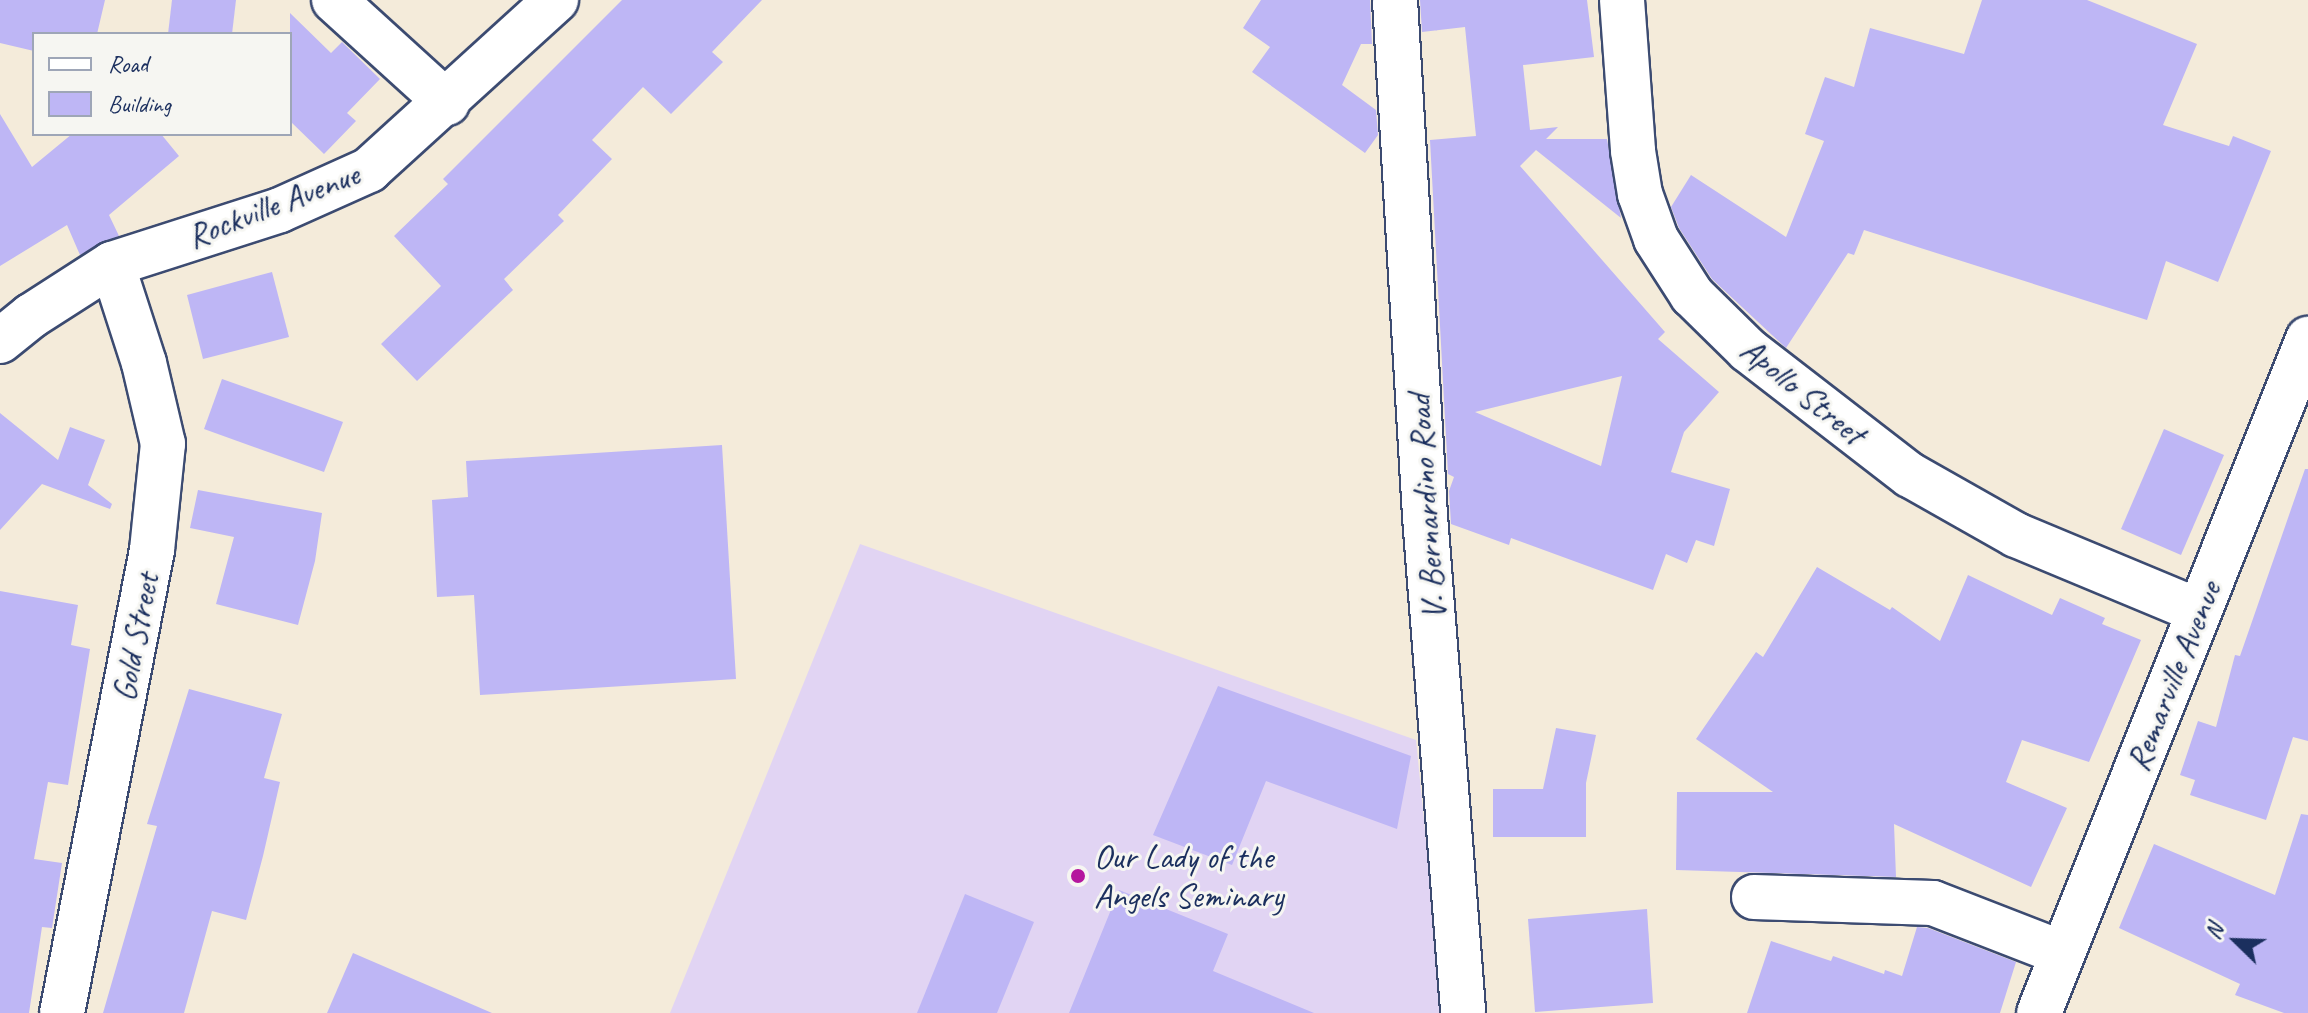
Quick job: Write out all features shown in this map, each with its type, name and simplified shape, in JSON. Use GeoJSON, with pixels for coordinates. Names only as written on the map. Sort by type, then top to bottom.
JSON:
{"type":"FeatureCollection","features":[{"type":"Feature","properties":{"kind":"street"},"geometry":{"type":"LineString","coordinates":[[334,0],[447,103]]}},
{"type":"Feature","properties":{"kind":"street","name":"Rockville Avenue"},"geometry":{"type":"LineString","coordinates":[[0,341],[31,316],[112,264],[280,210],[369,170],[447,103],[556,0]]}},
{"type":"Feature","properties":{"kind":"street","name":"V. Bernardino Road"},"geometry":{"type":"LineString","coordinates":[[1395,0],[1425,516],[1463,1013]]}},
{"type":"Feature","properties":{"kind":"street","name":"Apollo Street"},"geometry":{"type":"LineString","coordinates":[[1622,0],[1633,151],[1640,194],[1656,239],[1692,295],[1748,350],[1910,475],[2016,535],[2199,611]]}},
{"type":"Feature","properties":{"kind":"street","name":"Gold Street"},"geometry":{"type":"LineString","coordinates":[[62,1013],[152,550],[163,444],[144,363],[112,264]]}},
{"type":"Feature","properties":{"kind":"street","name":"Remarville Avenue"},"geometry":{"type":"LineString","coordinates":[[2039,1013],[2308,339]]}},
{"type":"Feature","properties":{"kind":"street"},"geometry":{"type":"LineString","coordinates":[[1754,897],[1933,903],[2062,953]]}},
{"type":"Feature","properties":{"kind":"shaded area","name":"Our Lady of the Angels Seminary"},"geometry":{"type":"Polygon","coordinates":[[[860,544],[1416,740],[1443,1013],[670,1013],[860,544]]]}},
{"type":"Feature","properties":{"kind":"building"},"geometry":{"type":"Polygon","coordinates":[[[0,0],[105,0],[97,32],[32,32],[32,51],[0,43],[0,0]]]}},
{"type":"Feature","properties":{"kind":"building"},"geometry":{"type":"Polygon","coordinates":[[[172,0],[236,0],[232,32],[168,32],[172,0]]]}},
{"type":"Feature","properties":{"kind":"building"},"geometry":{"type":"Polygon","coordinates":[[[622,0],[762,0],[712,52],[723,62],[671,114],[643,87],[592,140],[612,159],[558,215],[564,221],[504,279],[513,290],[417,381],[381,344],[441,286],[394,236],[448,184],[443,179],[622,0]]]}},
{"type":"Feature","properties":{"kind":"building"},"geometry":{"type":"Polygon","coordinates":[[[1261,0],[1370,0],[1372,44],[1361,44],[1342,85],[1376,110],[1378,135],[1365,153],[1252,72],[1270,47],[1243,28],[1261,0]]]}},
{"type":"Feature","properties":{"kind":"building"},"geometry":{"type":"Polygon","coordinates":[[[1420,0],[1587,0],[1594,57],[1523,65],[1530,130],[1558,127],[1546,139],[1607,139],[1621,218],[1536,150],[1520,166],[1665,332],[1658,339],[1719,392],[1684,432],[1671,472],[1730,489],[1714,546],[1696,540],[1687,563],[1666,554],[1653,590],[1511,538],[1509,545],[1451,524],[1449,491],[1454,477],[1448,474],[1430,140],[1476,136],[1465,27],[1422,32],[1420,0]],[[1622,376],[1475,412],[1601,466],[1622,376]]]}},
{"type":"Feature","properties":{"kind":"building"},"geometry":{"type":"Polygon","coordinates":[[[1982,0],[2087,0],[2197,44],[2163,125],[2229,146],[2233,136],[2271,151],[2218,282],[2166,261],[2147,320],[1864,230],[1854,255],[1848,253],[1786,348],[1712,279],[1679,228],[1671,207],[1691,175],[1786,237],[1824,141],[1805,134],[1825,77],[1854,87],[1870,28],[1964,54],[1982,0]]]}},
{"type":"Feature","properties":{"kind":"building"},"geometry":{"type":"Polygon","coordinates":[[[290,13],[331,53],[342,42],[380,79],[347,113],[356,121],[324,154],[292,123],[290,13]]]}},
{"type":"Feature","properties":{"kind":"building"},"geometry":{"type":"Polygon","coordinates":[[[0,114],[32,167],[70,136],[163,136],[179,156],[109,215],[119,236],[80,255],[67,225],[0,266],[0,114]]]}},
{"type":"Feature","properties":{"kind":"building"},"geometry":{"type":"Polygon","coordinates":[[[272,272],[289,337],[203,359],[187,295],[272,272]]]}},
{"type":"Feature","properties":{"kind":"building"},"geometry":{"type":"Polygon","coordinates":[[[222,379],[343,422],[324,472],[204,429],[222,379]]]}},
{"type":"Feature","properties":{"kind":"building"},"geometry":{"type":"Polygon","coordinates":[[[0,413],[58,460],[70,427],[105,440],[88,485],[112,504],[110,509],[42,484],[0,530],[0,413]]]}},
{"type":"Feature","properties":{"kind":"building"},"geometry":{"type":"Polygon","coordinates":[[[2164,429],[2224,455],[2181,555],[2121,529],[2164,429]]]}},
{"type":"Feature","properties":{"kind":"building"},"geometry":{"type":"Polygon","coordinates":[[[722,445],[736,679],[480,695],[474,595],[437,597],[432,500],[468,497],[466,461],[722,445]]]}},
{"type":"Feature","properties":{"kind":"building"},"geometry":{"type":"Polygon","coordinates":[[[2305,469],[2308,469],[2308,741],[2293,737],[2266,820],[2190,795],[2195,780],[2180,775],[2198,721],[2216,727],[2235,655],[2240,656],[2305,469]]]}},
{"type":"Feature","properties":{"kind":"building"},"geometry":{"type":"Polygon","coordinates":[[[198,490],[322,513],[315,561],[298,625],[216,604],[234,537],[190,528],[198,490]]]}},
{"type":"Feature","properties":{"kind":"building"},"geometry":{"type":"Polygon","coordinates":[[[1817,567],[1890,610],[1892,607],[1940,641],[1968,575],[2052,615],[2060,598],[2105,618],[2102,624],[2141,640],[2089,762],[2022,740],[2006,782],[2067,808],[2031,887],[1894,824],[1896,877],[1676,870],[1677,792],[1773,792],[1696,739],[1756,652],[1763,657],[1817,567]]]}},
{"type":"Feature","properties":{"kind":"building"},"geometry":{"type":"Polygon","coordinates":[[[0,591],[78,605],[71,645],[90,649],[68,785],[48,782],[34,859],[62,863],[52,928],[42,927],[29,1013],[0,1013],[0,591]]]}},
{"type":"Feature","properties":{"kind":"building"},"geometry":{"type":"Polygon","coordinates":[[[1218,686],[1411,756],[1397,829],[1266,781],[1232,865],[1153,835],[1218,686]]]}},
{"type":"Feature","properties":{"kind":"building"},"geometry":{"type":"Polygon","coordinates":[[[189,689],[282,714],[264,778],[280,782],[263,856],[246,920],[212,911],[184,1013],[103,1013],[157,826],[147,824],[189,689]]]}},
{"type":"Feature","properties":{"kind":"building"},"geometry":{"type":"Polygon","coordinates":[[[1556,728],[1596,735],[1586,783],[1586,837],[1493,837],[1493,789],[1543,789],[1556,728]]]}},
{"type":"Feature","properties":{"kind":"building"},"geometry":{"type":"Polygon","coordinates":[[[2301,814],[2308,815],[2308,1013],[2284,1013],[2235,995],[2240,984],[2119,928],[2154,844],[2275,895],[2301,814]]]}},
{"type":"Feature","properties":{"kind":"building"},"geometry":{"type":"Polygon","coordinates":[[[1119,890],[1228,934],[1213,971],[1314,1013],[1069,1013],[1119,890]]]}},
{"type":"Feature","properties":{"kind":"building"},"geometry":{"type":"Polygon","coordinates":[[[965,894],[1034,922],[997,1013],[917,1013],[965,894]]]}},
{"type":"Feature","properties":{"kind":"building"},"geometry":{"type":"Polygon","coordinates":[[[1647,909],[1653,1003],[1535,1012],[1528,919],[1647,909]]]}},
{"type":"Feature","properties":{"kind":"building"},"geometry":{"type":"Polygon","coordinates":[[[1917,927],[1928,928],[2016,962],[2000,1013],[1747,1013],[1771,941],[1831,961],[1833,956],[1884,974],[1885,970],[1902,976],[1917,927]]]}},
{"type":"Feature","properties":{"kind":"building"},"geometry":{"type":"Polygon","coordinates":[[[353,953],[492,1013],[327,1013],[353,953]]]}},
{"type":"Feature","properties":{"kind":"place","name":"Our Lady of the Angels Seminary"},"geometry":{"type":"Point","coordinates":[1078,876]}}]}
